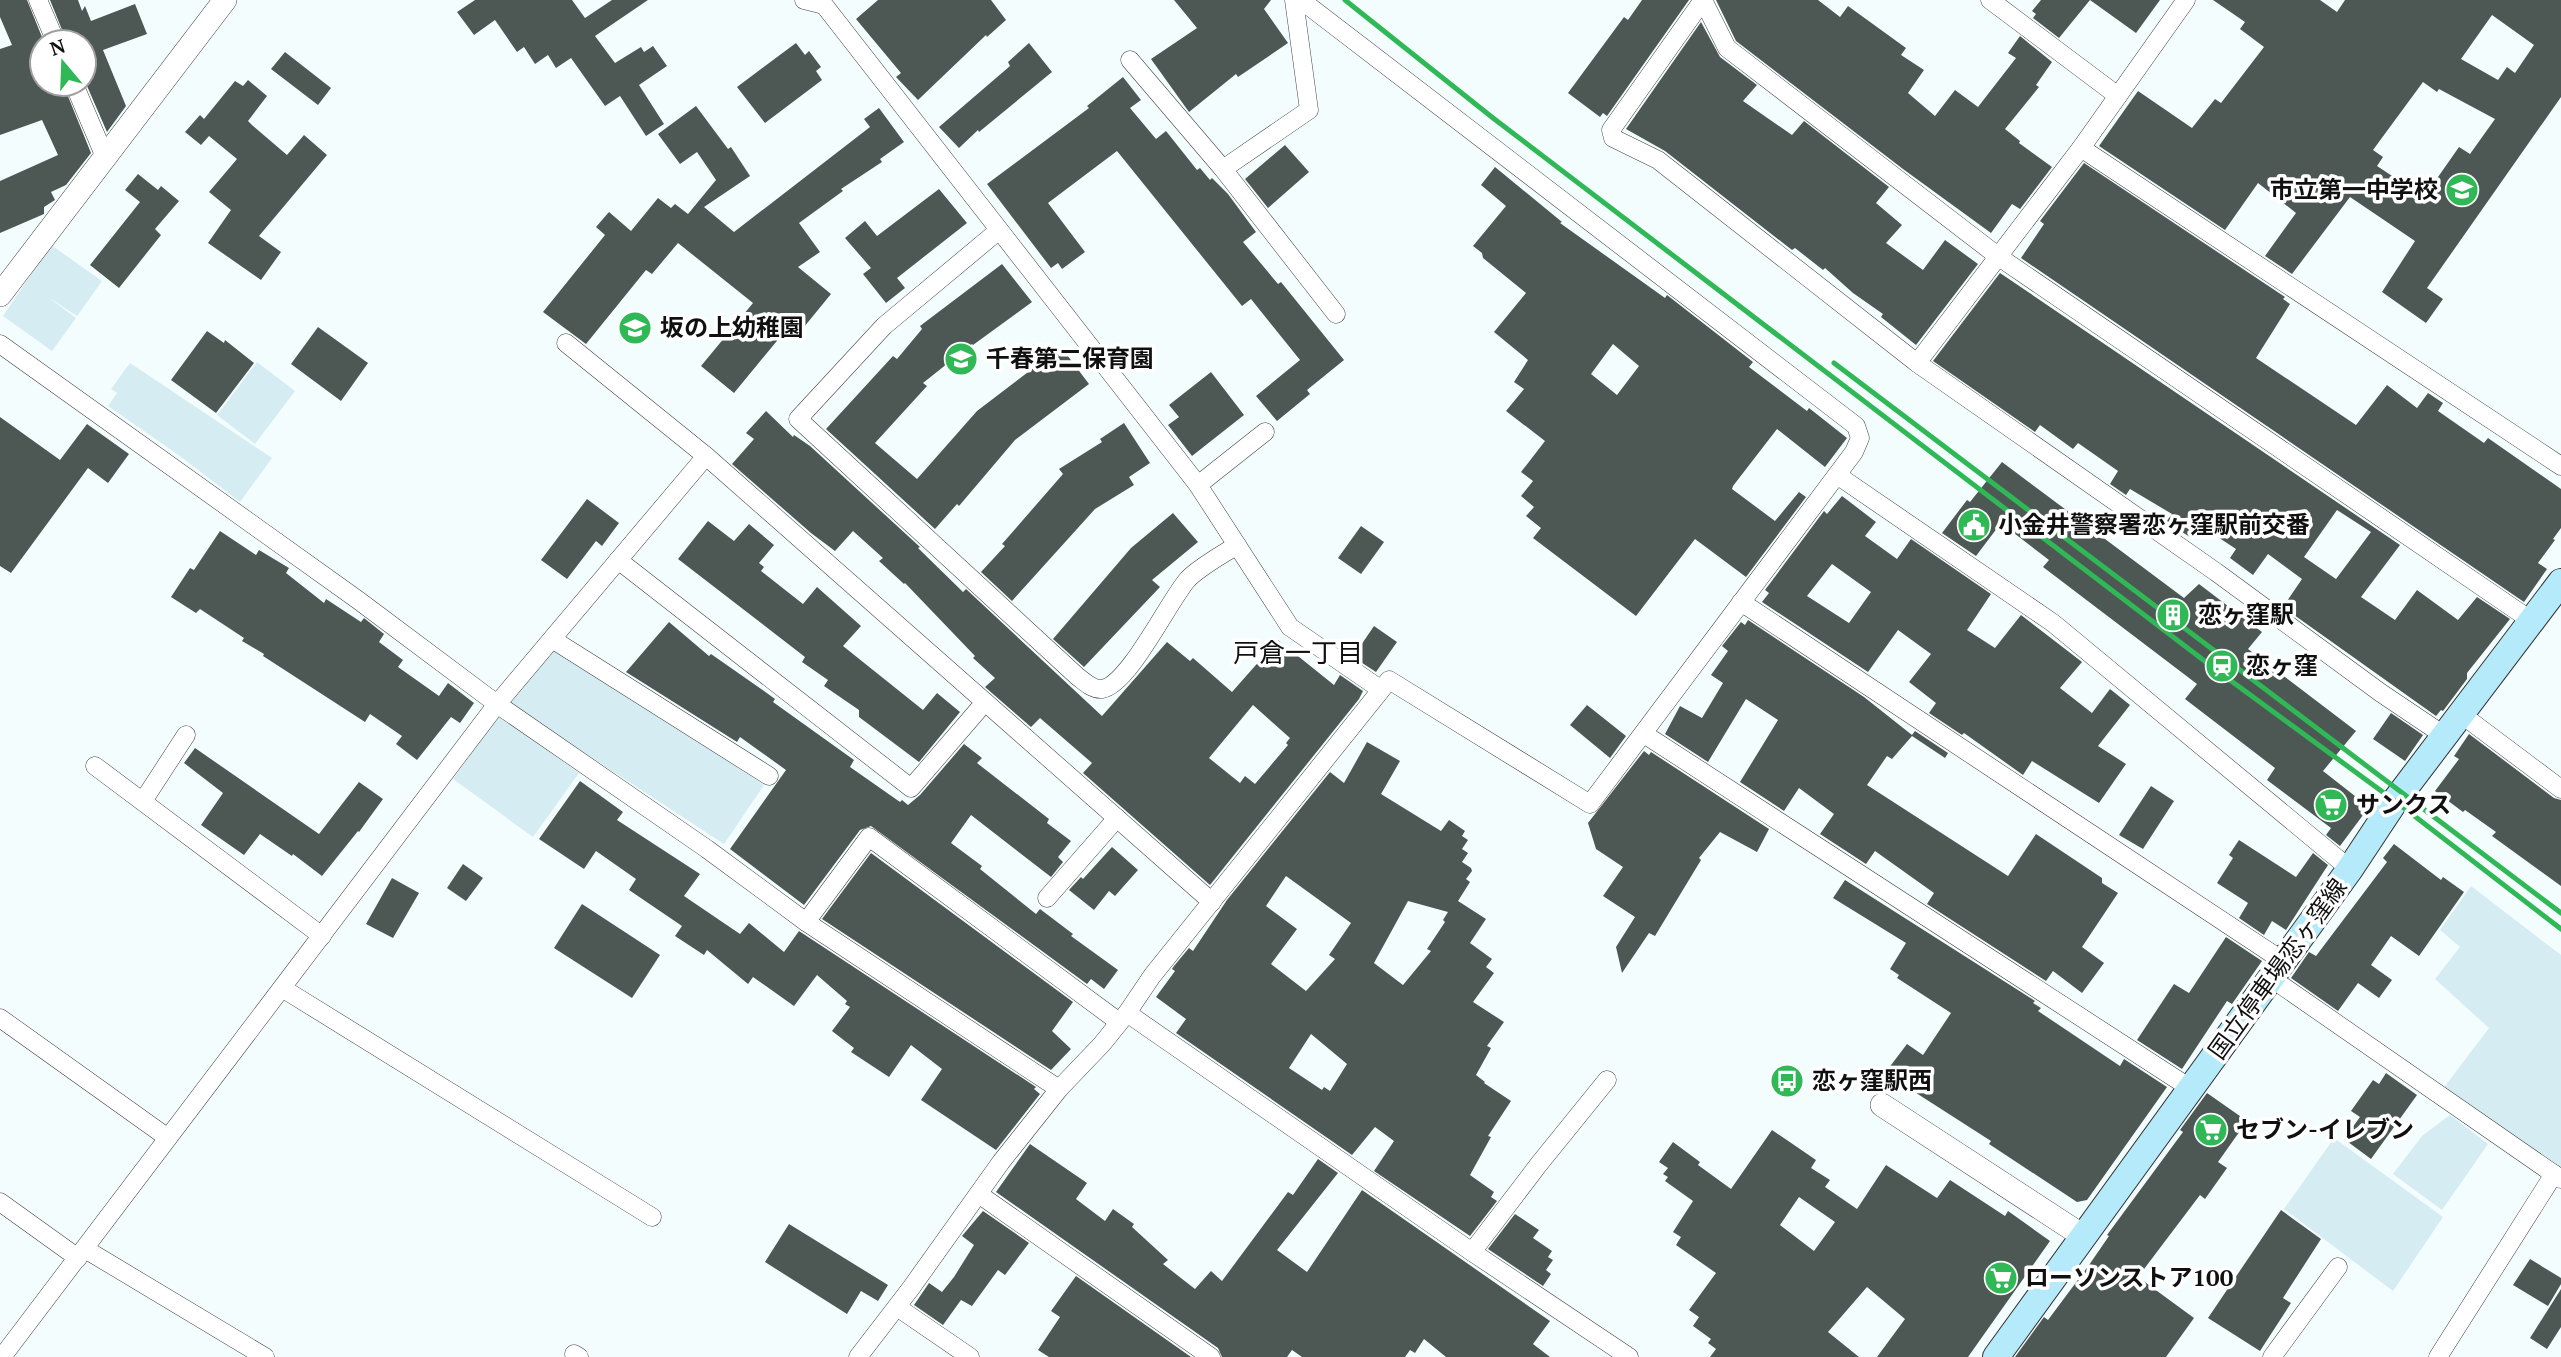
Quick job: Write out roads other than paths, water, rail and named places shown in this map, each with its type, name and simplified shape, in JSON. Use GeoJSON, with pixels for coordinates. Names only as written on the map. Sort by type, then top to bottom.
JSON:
{"type":"FeatureCollection","features":[{"type":"Feature","properties":{"kind":"main road","name":"国立停車場恋ヶ窪線"},"geometry":{"type":"LineString","coordinates":[[1996,1357],[2350,869],[2395,801],[2561,582]]}},
{"type":"Feature","properties":{"kind":"street"},"geometry":{"type":"LineString","coordinates":[[37,0],[50,28]]}},
{"type":"Feature","properties":{"kind":"street"},"geometry":{"type":"LineString","coordinates":[[0,295],[225,0]]}},
{"type":"Feature","properties":{"kind":"street"},"geometry":{"type":"LineString","coordinates":[[804,0],[824,5],[1198,485],[1290,627],[1381,689]]}},
{"type":"Feature","properties":{"kind":"street"},"geometry":{"type":"LineString","coordinates":[[1223,169],[1309,110],[1294,0]]}},
{"type":"Feature","properties":{"kind":"street"},"geometry":{"type":"LineString","coordinates":[[858,1357],[980,1195],[1001,1162],[1059,1089],[1123,1018],[1152,976],[1389,680],[1590,804],[1838,475],[1860,438],[1856,426],[1301,0]]}},
{"type":"Feature","properties":{"kind":"street"},"geometry":{"type":"LineString","coordinates":[[2445,736],[1917,363],[1658,160],[1613,138],[1611,130],[1703,0],[1727,48],[2000,257],[2532,621]]}},
{"type":"Feature","properties":{"kind":"street"},"geometry":{"type":"LineString","coordinates":[[1990,0],[2118,96]]}},
{"type":"Feature","properties":{"kind":"street"},"geometry":{"type":"LineString","coordinates":[[1917,363],[2081,148],[2186,0]]}},
{"type":"Feature","properties":{"kind":"street"},"geometry":{"type":"LineString","coordinates":[[1130,60],[1223,169],[1336,314]]}},
{"type":"Feature","properties":{"kind":"street"},"geometry":{"type":"LineString","coordinates":[[80,98],[105,157]]}},
{"type":"Feature","properties":{"kind":"street"},"geometry":{"type":"LineString","coordinates":[[2081,148],[2561,466]]}},
{"type":"Feature","properties":{"kind":"street"},"geometry":{"type":"LineString","coordinates":[[998,231],[884,326],[798,419],[1092,687],[1102,689],[1111,685],[1144,648],[1189,579],[1237,545]]}},
{"type":"Feature","properties":{"kind":"street"},"geometry":{"type":"LineString","coordinates":[[566,343],[706,456],[1212,902]]}},
{"type":"Feature","properties":{"kind":"street"},"geometry":{"type":"LineString","coordinates":[[0,344],[358,600],[497,704],[707,849],[806,922],[1059,1089]]}},
{"type":"Feature","properties":{"kind":"street"},"geometry":{"type":"LineString","coordinates":[[1198,485],[1265,432]]}},
{"type":"Feature","properties":{"kind":"street"},"geometry":{"type":"LineString","coordinates":[[2,1357],[497,704],[706,456]]}},
{"type":"Feature","properties":{"kind":"street"},"geometry":{"type":"LineString","coordinates":[[1838,475],[2053,623],[2350,869]]}},
{"type":"Feature","properties":{"kind":"street"},"geometry":{"type":"LineString","coordinates":[[618,560],[911,788],[985,702]]}},
{"type":"Feature","properties":{"kind":"street"},"geometry":{"type":"LineString","coordinates":[[1741,602],[2277,969],[2558,1177],[2438,1357]]}},
{"type":"Feature","properties":{"kind":"street"},"geometry":{"type":"LineString","coordinates":[[552,639],[769,776]]}},
{"type":"Feature","properties":{"kind":"street"},"geometry":{"type":"LineString","coordinates":[[2461,715],[2561,789]]}},
{"type":"Feature","properties":{"kind":"street"},"geometry":{"type":"LineString","coordinates":[[1644,733],[2190,1088]]}},
{"type":"Feature","properties":{"kind":"street"},"geometry":{"type":"LineString","coordinates":[[143,801],[186,735]]}},
{"type":"Feature","properties":{"kind":"street"},"geometry":{"type":"LineString","coordinates":[[95,766],[322,936]]}},
{"type":"Feature","properties":{"kind":"street"},"geometry":{"type":"LineString","coordinates":[[1047,898],[1117,818]]}},
{"type":"Feature","properties":{"kind":"street"},"geometry":{"type":"LineString","coordinates":[[806,922],[869,837],[1123,1018],[1629,1357]]}},
{"type":"Feature","properties":{"kind":"street"},"geometry":{"type":"LineString","coordinates":[[282,988],[652,1217]]}},
{"type":"Feature","properties":{"kind":"street"},"geometry":{"type":"LineString","coordinates":[[0,1018],[168,1138]]}},
{"type":"Feature","properties":{"kind":"street"},"geometry":{"type":"LineString","coordinates":[[1472,1252],[1607,1080]]}},
{"type":"Feature","properties":{"kind":"street"},"geometry":{"type":"LineString","coordinates":[[1882,1105],[2083,1236]]}},
{"type":"Feature","properties":{"kind":"street"},"geometry":{"type":"LineString","coordinates":[[980,1195],[1211,1357]]}},
{"type":"Feature","properties":{"kind":"street"},"geometry":{"type":"LineString","coordinates":[[0,1202],[82,1253],[265,1357]]}},
{"type":"Feature","properties":{"kind":"street"},"geometry":{"type":"LineString","coordinates":[[2272,1357],[2338,1267]]}},
{"type":"Feature","properties":{"kind":"street"},"geometry":{"type":"LineString","coordinates":[[897,1307],[970,1357]]}},
{"type":"Feature","properties":{"kind":"railway"},"geometry":{"type":"LineString","coordinates":[[1345,0],[1493,118],[2219,672],[2395,801],[2561,929]]}},
{"type":"Feature","properties":{"kind":"railway"},"geometry":{"type":"LineString","coordinates":[[1834,363],[2561,913]]}},
{"type":"Feature","properties":{"kind":"place","name":"市立第一中学校"},"geometry":{"type":"Point","coordinates":[2462,190]}},
{"type":"Feature","properties":{"kind":"place","name":"坂の上幼稚園"},"geometry":{"type":"Point","coordinates":[635,328]}},
{"type":"Feature","properties":{"kind":"place","name":"千春第二保育園"},"geometry":{"type":"Point","coordinates":[961,359]}},
{"type":"Feature","properties":{"kind":"place","name":"小金井警察署恋ヶ窪駅前交番"},"geometry":{"type":"Point","coordinates":[1974,525]}},
{"type":"Feature","properties":{"kind":"place","name":"恋ヶ窪駅"},"geometry":{"type":"Point","coordinates":[2173,615]}},
{"type":"Feature","properties":{"kind":"place","name":"恋ヶ窪"},"geometry":{"type":"Point","coordinates":[2222,666]}},
{"type":"Feature","properties":{"kind":"place","name":"サンクス"},"geometry":{"type":"Point","coordinates":[2331,805]}},
{"type":"Feature","properties":{"kind":"place","name":"恋ヶ窪駅西"},"geometry":{"type":"Point","coordinates":[1787,1081]}},
{"type":"Feature","properties":{"kind":"place","name":"セブン-イレブン"},"geometry":{"type":"Point","coordinates":[2211,1130]}},
{"type":"Feature","properties":{"kind":"place","name":"ローソンストア100"},"geometry":{"type":"Point","coordinates":[2001,1278]}},
{"type":"Feature","properties":{"kind":"district","name":"戸倉一丁目"},"geometry":{"type":"Point","coordinates":[1298,653]}}]}
